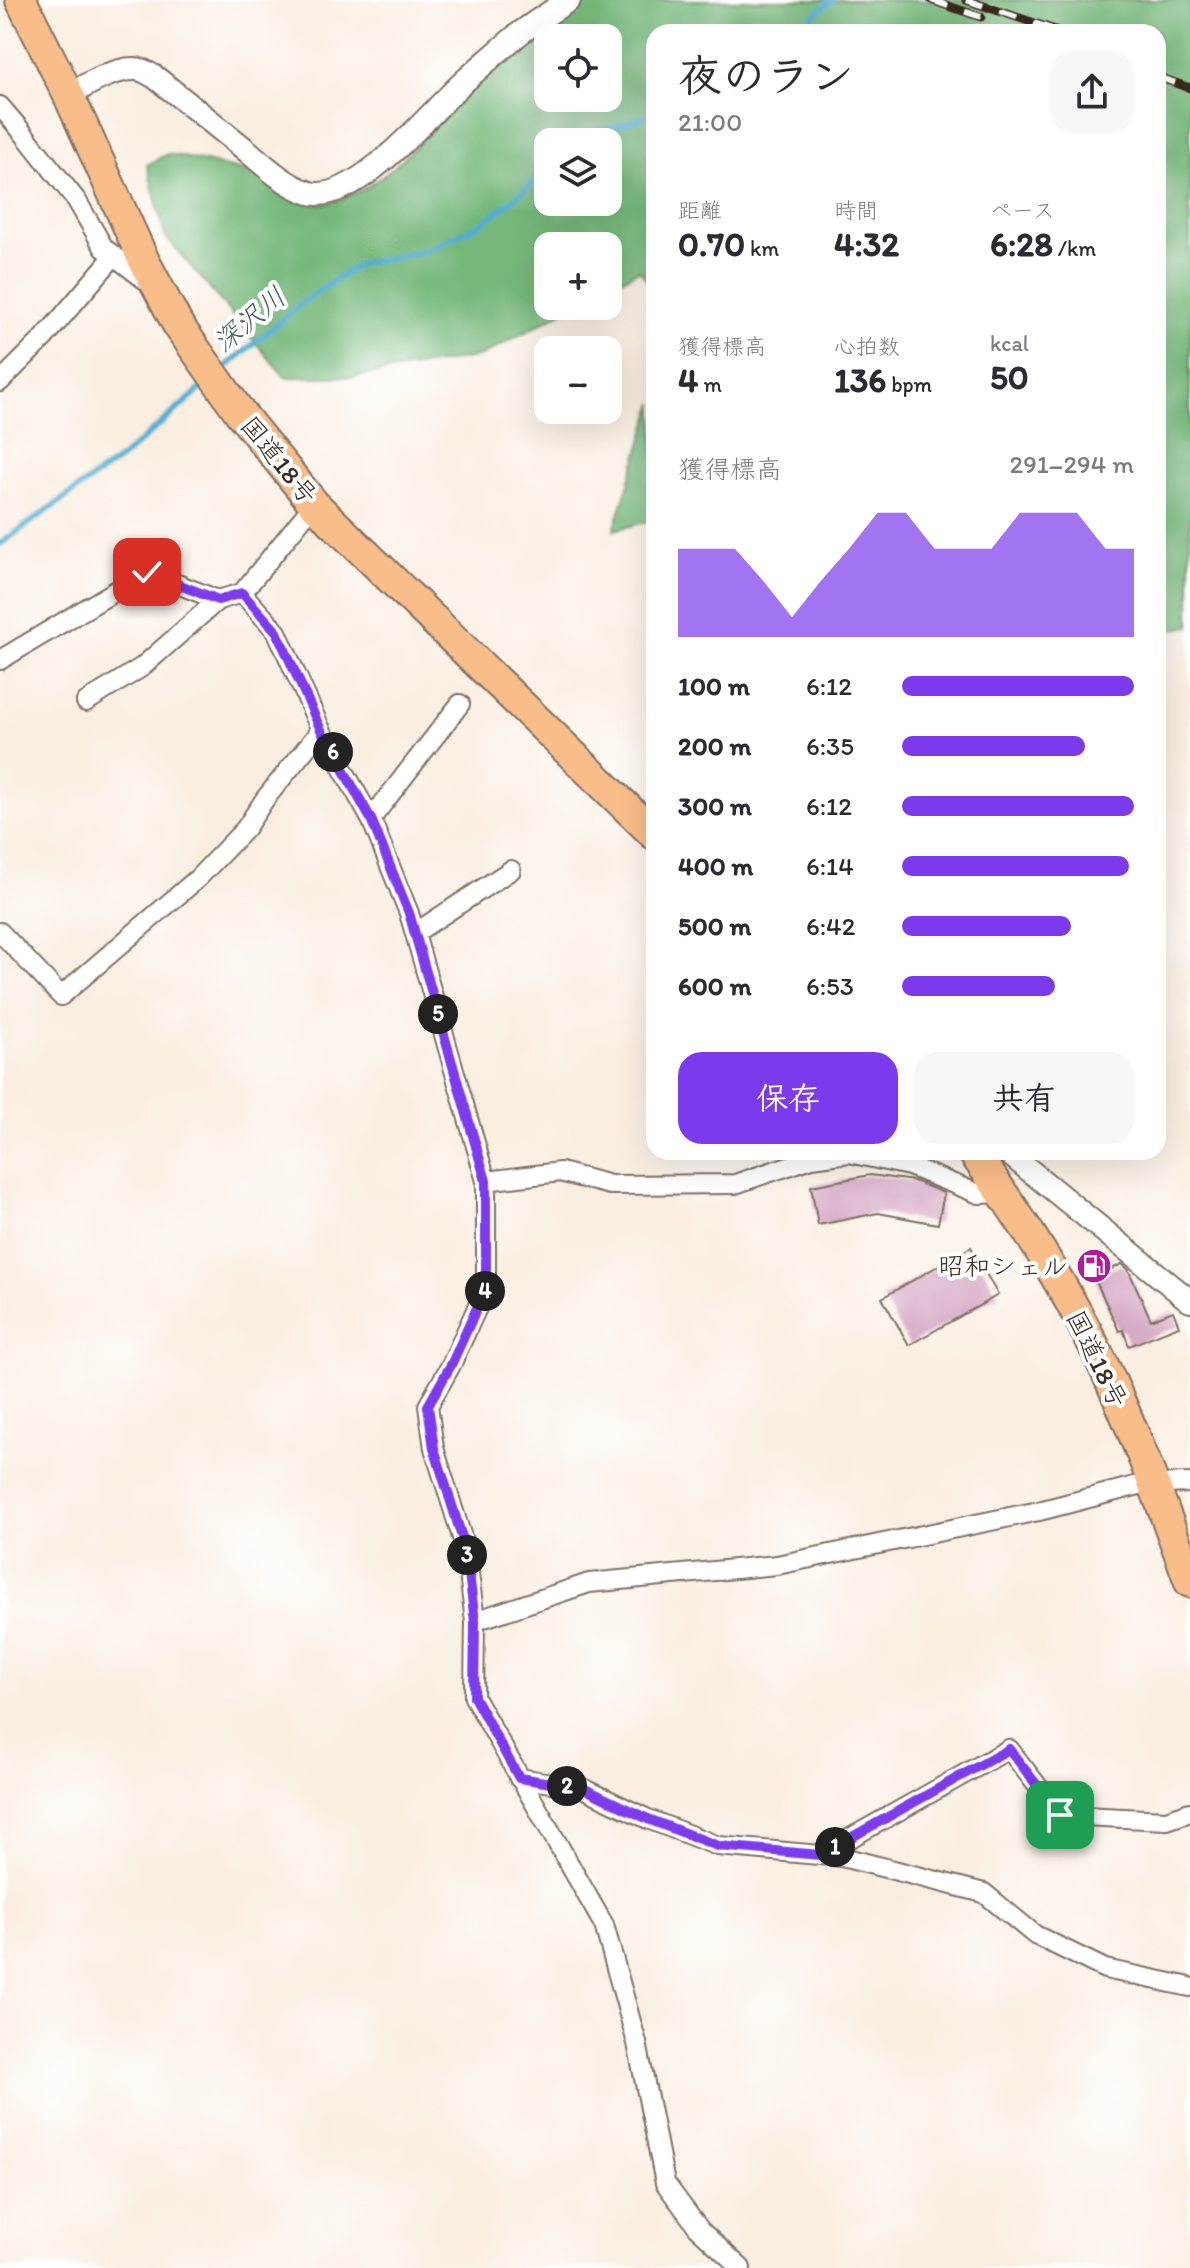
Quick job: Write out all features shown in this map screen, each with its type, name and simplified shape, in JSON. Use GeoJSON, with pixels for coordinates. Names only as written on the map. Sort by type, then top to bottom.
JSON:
{"type":"FeatureCollection","features":[{"type":"Feature","properties":{"kind":"highway","name":"国道18号"},"geometry":{"type":"LineString","coordinates":[[21,0],[69,96],[127,227],[178,325],[241,414],[310,500],[646,826]]}},
{"type":"Feature","properties":{"kind":"highway","name":"国道18号"},"geometry":{"type":"LineString","coordinates":[[979,1160],[1043,1255],[1093,1343],[1153,1483],[1190,1582]]}},
{"type":"Feature","properties":{"kind":"street"},"geometry":{"type":"LineString","coordinates":[[69,96],[94,79],[134,69],[143,70],[269,169],[294,186],[319,195],[365,175],[517,36],[569,0]]}},
{"type":"Feature","properties":{"kind":"street"},"geometry":{"type":"LineString","coordinates":[[0,106],[77,201],[104,248],[162,294]]}},
{"type":"Feature","properties":{"kind":"street"},"geometry":{"type":"LineString","coordinates":[[0,382],[44,338],[114,256]]}},
{"type":"Feature","properties":{"kind":"street"},"geometry":{"type":"LineString","coordinates":[[86,702],[142,667],[218,600],[242,593],[310,500]]}},
{"type":"Feature","properties":{"kind":"street"},"geometry":{"type":"LineString","coordinates":[[0,660],[147,572],[218,600]]}},
{"type":"Feature","properties":{"kind":"street"},"geometry":{"type":"LineString","coordinates":[[242,593],[277,632],[321,730],[371,819],[409,913],[486,1181],[486,1288],[451,1365],[428,1406],[434,1448],[466,1550],[475,1621],[474,1697],[604,1925],[637,2043],[665,2183],[700,2230],[741,2268]]}},
{"type":"Feature","properties":{"kind":"street"},"geometry":{"type":"LineString","coordinates":[[371,819],[460,704]]}},
{"type":"Feature","properties":{"kind":"street"},"geometry":{"type":"LineString","coordinates":[[0,932],[61,996],[197,879],[245,829],[265,799],[321,730]]}},
{"type":"Feature","properties":{"kind":"street"},"geometry":{"type":"LineString","coordinates":[[415,933],[511,870]]}},
{"type":"Feature","properties":{"kind":"street"},"geometry":{"type":"LineString","coordinates":[[486,1181],[560,1172],[610,1185],[735,1184],[806,1160]]}},
{"type":"Feature","properties":{"kind":"street"},"geometry":{"type":"LineString","coordinates":[[881,1160],[909,1166],[979,1194],[1003,1193],[1037,1182],[1047,1185]]}},
{"type":"Feature","properties":{"kind":"street"},"geometry":{"type":"LineString","coordinates":[[1017,1160],[1190,1301]]}},
{"type":"Feature","properties":{"kind":"street"},"geometry":{"type":"LineString","coordinates":[[475,1621],[589,1583],[777,1565],[1039,1511],[1139,1485],[1190,1483]]}},
{"type":"Feature","properties":{"kind":"street"},"geometry":{"type":"LineString","coordinates":[[820,1855],[1009,1749],[1060,1815],[1167,1820],[1190,1812]]}},
{"type":"Feature","properties":{"kind":"street"},"geometry":{"type":"LineString","coordinates":[[519,1778],[583,1788],[648,1819],[718,1846],[842,1857],[984,1893],[1035,1935],[1105,1969],[1190,1987]]}},
{"type":"Feature","properties":{"kind":"green space"},"geometry":{"type":"Polygon","coordinates":[[[590,0],[1190,0],[1190,626],[1166,631],[1166,24],[646,24],[646,279],[639,270],[622,279],[622,232],[534,232],[534,320],[547,320],[481,356],[354,377],[285,377],[165,236],[147,165],[168,154],[214,164],[257,175],[305,203],[322,204],[363,189],[382,176],[495,69],[534,39],[534,112],[622,112],[622,24],[555,24],[590,0]]]}},
{"type":"Feature","properties":{"kind":"green space"},"geometry":{"type":"Polygon","coordinates":[[[646,428],[646,522],[614,530],[646,428]]]}},
{"type":"Feature","properties":{"kind":"building"},"geometry":{"type":"Polygon","coordinates":[[[870,1175],[914,1181],[944,1193],[938,1224],[878,1213],[818,1225],[811,1186],[870,1175]]]}},
{"type":"Feature","properties":{"kind":"building"},"geometry":{"type":"Polygon","coordinates":[[[971,1247],[998,1295],[909,1345],[882,1298],[971,1247]]]}},
{"type":"Feature","properties":{"kind":"building"},"geometry":{"type":"Polygon","coordinates":[[[1122,1264],[1128,1269],[1151,1320],[1173,1311],[1179,1326],[1129,1346],[1094,1277],[1122,1264]]]}},
{"type":"Feature","properties":{"kind":"waterway","name":"深沢川"},"geometry":{"type":"LineString","coordinates":[[803,24],[832,0]]}},
{"type":"Feature","properties":{"kind":"waterway","name":"深沢川"},"geometry":{"type":"LineString","coordinates":[[611,128],[646,117]]}},
{"type":"Feature","properties":{"kind":"waterway","name":"深沢川"},"geometry":{"type":"LineString","coordinates":[[220,372],[304,301],[359,264],[425,251],[480,224],[534,181]]}},
{"type":"Feature","properties":{"kind":"waterway","name":"深沢川"},"geometry":{"type":"LineString","coordinates":[[0,544],[121,458],[209,382]]}},
{"type":"Feature","properties":{"kind":"railway"},"geometry":{"type":"LineString","coordinates":[[931,0],[981,17]]}},
{"type":"Feature","properties":{"kind":"railway"},"geometry":{"type":"LineString","coordinates":[[966,0],[1037,24]]}},
{"type":"Feature","properties":{"kind":"railway"},"geometry":{"type":"LineString","coordinates":[[1166,80],[1190,88]]}},
{"type":"Feature","properties":{"kind":"place","name":"昭和シェル"},"geometry":{"type":"Point","coordinates":[1094,1266]}},
{"type":"Feature","properties":{"kind":"route"},"geometry":{"type":"LineString","coordinates":[[147,572],[218,600],[242,593],[277,632],[321,730],[371,819],[409,913],[486,1181],[486,1288],[464,1339],[428,1406],[434,1448],[466,1550],[475,1621],[474,1697],[519,1778],[583,1788],[648,1819],[718,1846],[820,1855],[1009,1749],[1060,1815]]}}]}
